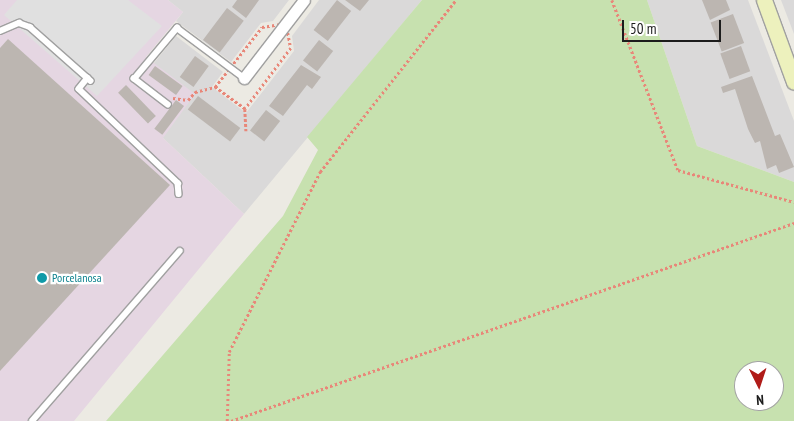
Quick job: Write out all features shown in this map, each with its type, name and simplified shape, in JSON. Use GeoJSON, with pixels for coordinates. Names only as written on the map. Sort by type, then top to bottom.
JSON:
{"type":"FeatureCollection","features":[{"type":"Feature","properties":{"kind":"street"},"geometry":{"type":"LineString","coordinates":[[244,78],[304,0]]}},
{"type":"Feature","properties":{"kind":"street"},"geometry":{"type":"LineString","coordinates":[[764,0],[794,82]]}},
{"type":"Feature","properties":{"kind":"lane"},"geometry":{"type":"LineString","coordinates":[[0,31],[20,24],[30,27],[90,80],[78,88],[178,183],[179,194]]}},
{"type":"Feature","properties":{"kind":"lane"},"geometry":{"type":"LineString","coordinates":[[168,105],[134,79],[177,28],[244,78]]}},
{"type":"Feature","properties":{"kind":"lane"},"geometry":{"type":"LineString","coordinates":[[32,421],[180,251]]}},
{"type":"Feature","properties":{"kind":"path"},"geometry":{"type":"LineString","coordinates":[[456,0],[320,172],[229,352],[229,421],[794,223]]}},
{"type":"Feature","properties":{"kind":"path"},"geometry":{"type":"LineString","coordinates":[[612,0],[678,170],[794,202]]}},
{"type":"Feature","properties":{"kind":"path"},"geometry":{"type":"LineString","coordinates":[[168,105],[173,98],[188,100],[195,92],[215,87]]}},
{"type":"Feature","properties":{"kind":"path"},"geometry":{"type":"LineString","coordinates":[[245,109],[246,131]]}},
{"type":"Feature","properties":{"kind":"shaded area"},"geometry":{"type":"Polygon","coordinates":[[[0,0],[168,0],[183,12],[146,57],[195,94],[163,138],[244,214],[74,421],[0,421],[0,0]]]}},
{"type":"Feature","properties":{"kind":"shaded area"},"geometry":{"type":"Polygon","coordinates":[[[17,0],[128,0],[162,26],[97,96],[4,15],[17,0]]]}},
{"type":"Feature","properties":{"kind":"shaded area"},"geometry":{"type":"Polygon","coordinates":[[[168,0],[289,0],[273,21],[261,23],[231,62],[176,21],[183,12],[168,0]]]}},
{"type":"Feature","properties":{"kind":"shaded area"},"geometry":{"type":"Polygon","coordinates":[[[319,0],[422,0],[244,214],[163,138],[154,63],[176,36],[223,72],[212,87],[246,113],[294,51],[292,36],[319,0]]]}},
{"type":"Feature","properties":{"kind":"shaded area"},"geometry":{"type":"Polygon","coordinates":[[[647,0],[748,0],[794,121],[794,182],[697,146],[647,0]]]}},
{"type":"Feature","properties":{"kind":"shaded area"},"geometry":{"type":"Polygon","coordinates":[[[781,0],[794,0],[794,34],[781,0]]]}},
{"type":"Feature","properties":{"kind":"green space"},"geometry":{"type":"Polygon","coordinates":[[[422,0],[647,0],[697,146],[794,182],[794,421],[106,421],[283,216],[318,150],[307,137],[422,0]]]}},
{"type":"Feature","properties":{"kind":"building"},"geometry":{"type":"Polygon","coordinates":[[[237,0],[259,0],[246,18],[232,7],[237,0]]]}},
{"type":"Feature","properties":{"kind":"building"},"geometry":{"type":"Polygon","coordinates":[[[337,0],[351,11],[328,41],[314,30],[337,0]]]}},
{"type":"Feature","properties":{"kind":"building"},"geometry":{"type":"Polygon","coordinates":[[[345,0],[369,0],[360,11],[345,0]]]}},
{"type":"Feature","properties":{"kind":"building"},"geometry":{"type":"Polygon","coordinates":[[[702,0],[726,0],[730,10],[710,20],[702,0]]]}},
{"type":"Feature","properties":{"kind":"building"},"geometry":{"type":"Polygon","coordinates":[[[227,8],[244,21],[220,53],[203,40],[227,8]]]}},
{"type":"Feature","properties":{"kind":"building"},"geometry":{"type":"Polygon","coordinates":[[[733,14],[744,43],[722,52],[711,23],[733,14]]]}},
{"type":"Feature","properties":{"kind":"building","name":"Porcelanosa"},"geometry":{"type":"Polygon","coordinates":[[[8,39],[170,185],[0,371],[0,48],[8,39]]]}},
{"type":"Feature","properties":{"kind":"building"},"geometry":{"type":"Polygon","coordinates":[[[319,40],[333,51],[317,72],[303,60],[319,40]]]}},
{"type":"Feature","properties":{"kind":"building"},"geometry":{"type":"Polygon","coordinates":[[[741,46],[750,71],[730,79],[720,54],[741,46]]]}},
{"type":"Feature","properties":{"kind":"building"},"geometry":{"type":"Polygon","coordinates":[[[195,56],[209,66],[193,87],[180,77],[195,56]]]}},
{"type":"Feature","properties":{"kind":"building"},"geometry":{"type":"Polygon","coordinates":[[[301,65],[321,77],[312,89],[307,85],[283,116],[269,106],[301,65]]]}},
{"type":"Feature","properties":{"kind":"building"},"geometry":{"type":"Polygon","coordinates":[[[155,66],[183,86],[176,95],[149,75],[155,66]]]}},
{"type":"Feature","properties":{"kind":"building"},"geometry":{"type":"Polygon","coordinates":[[[752,76],[775,136],[780,134],[794,167],[779,173],[776,165],[767,169],[760,141],[755,143],[748,129],[735,89],[723,93],[721,87],[752,76]]]}},
{"type":"Feature","properties":{"kind":"building"},"geometry":{"type":"Polygon","coordinates":[[[126,85],[156,116],[148,124],[118,93],[126,85]]]}},
{"type":"Feature","properties":{"kind":"building"},"geometry":{"type":"Polygon","coordinates":[[[198,96],[240,128],[230,141],[188,110],[198,96]]]}},
{"type":"Feature","properties":{"kind":"building"},"geometry":{"type":"Polygon","coordinates":[[[176,100],[184,106],[162,135],[154,129],[176,100]]]}},
{"type":"Feature","properties":{"kind":"building"},"geometry":{"type":"Polygon","coordinates":[[[266,110],[280,121],[264,142],[250,130],[266,110]]]}},
{"type":"Feature","properties":{"kind":"place","name":"Porcelanosa"},"geometry":{"type":"Point","coordinates":[42,278]}}]}
